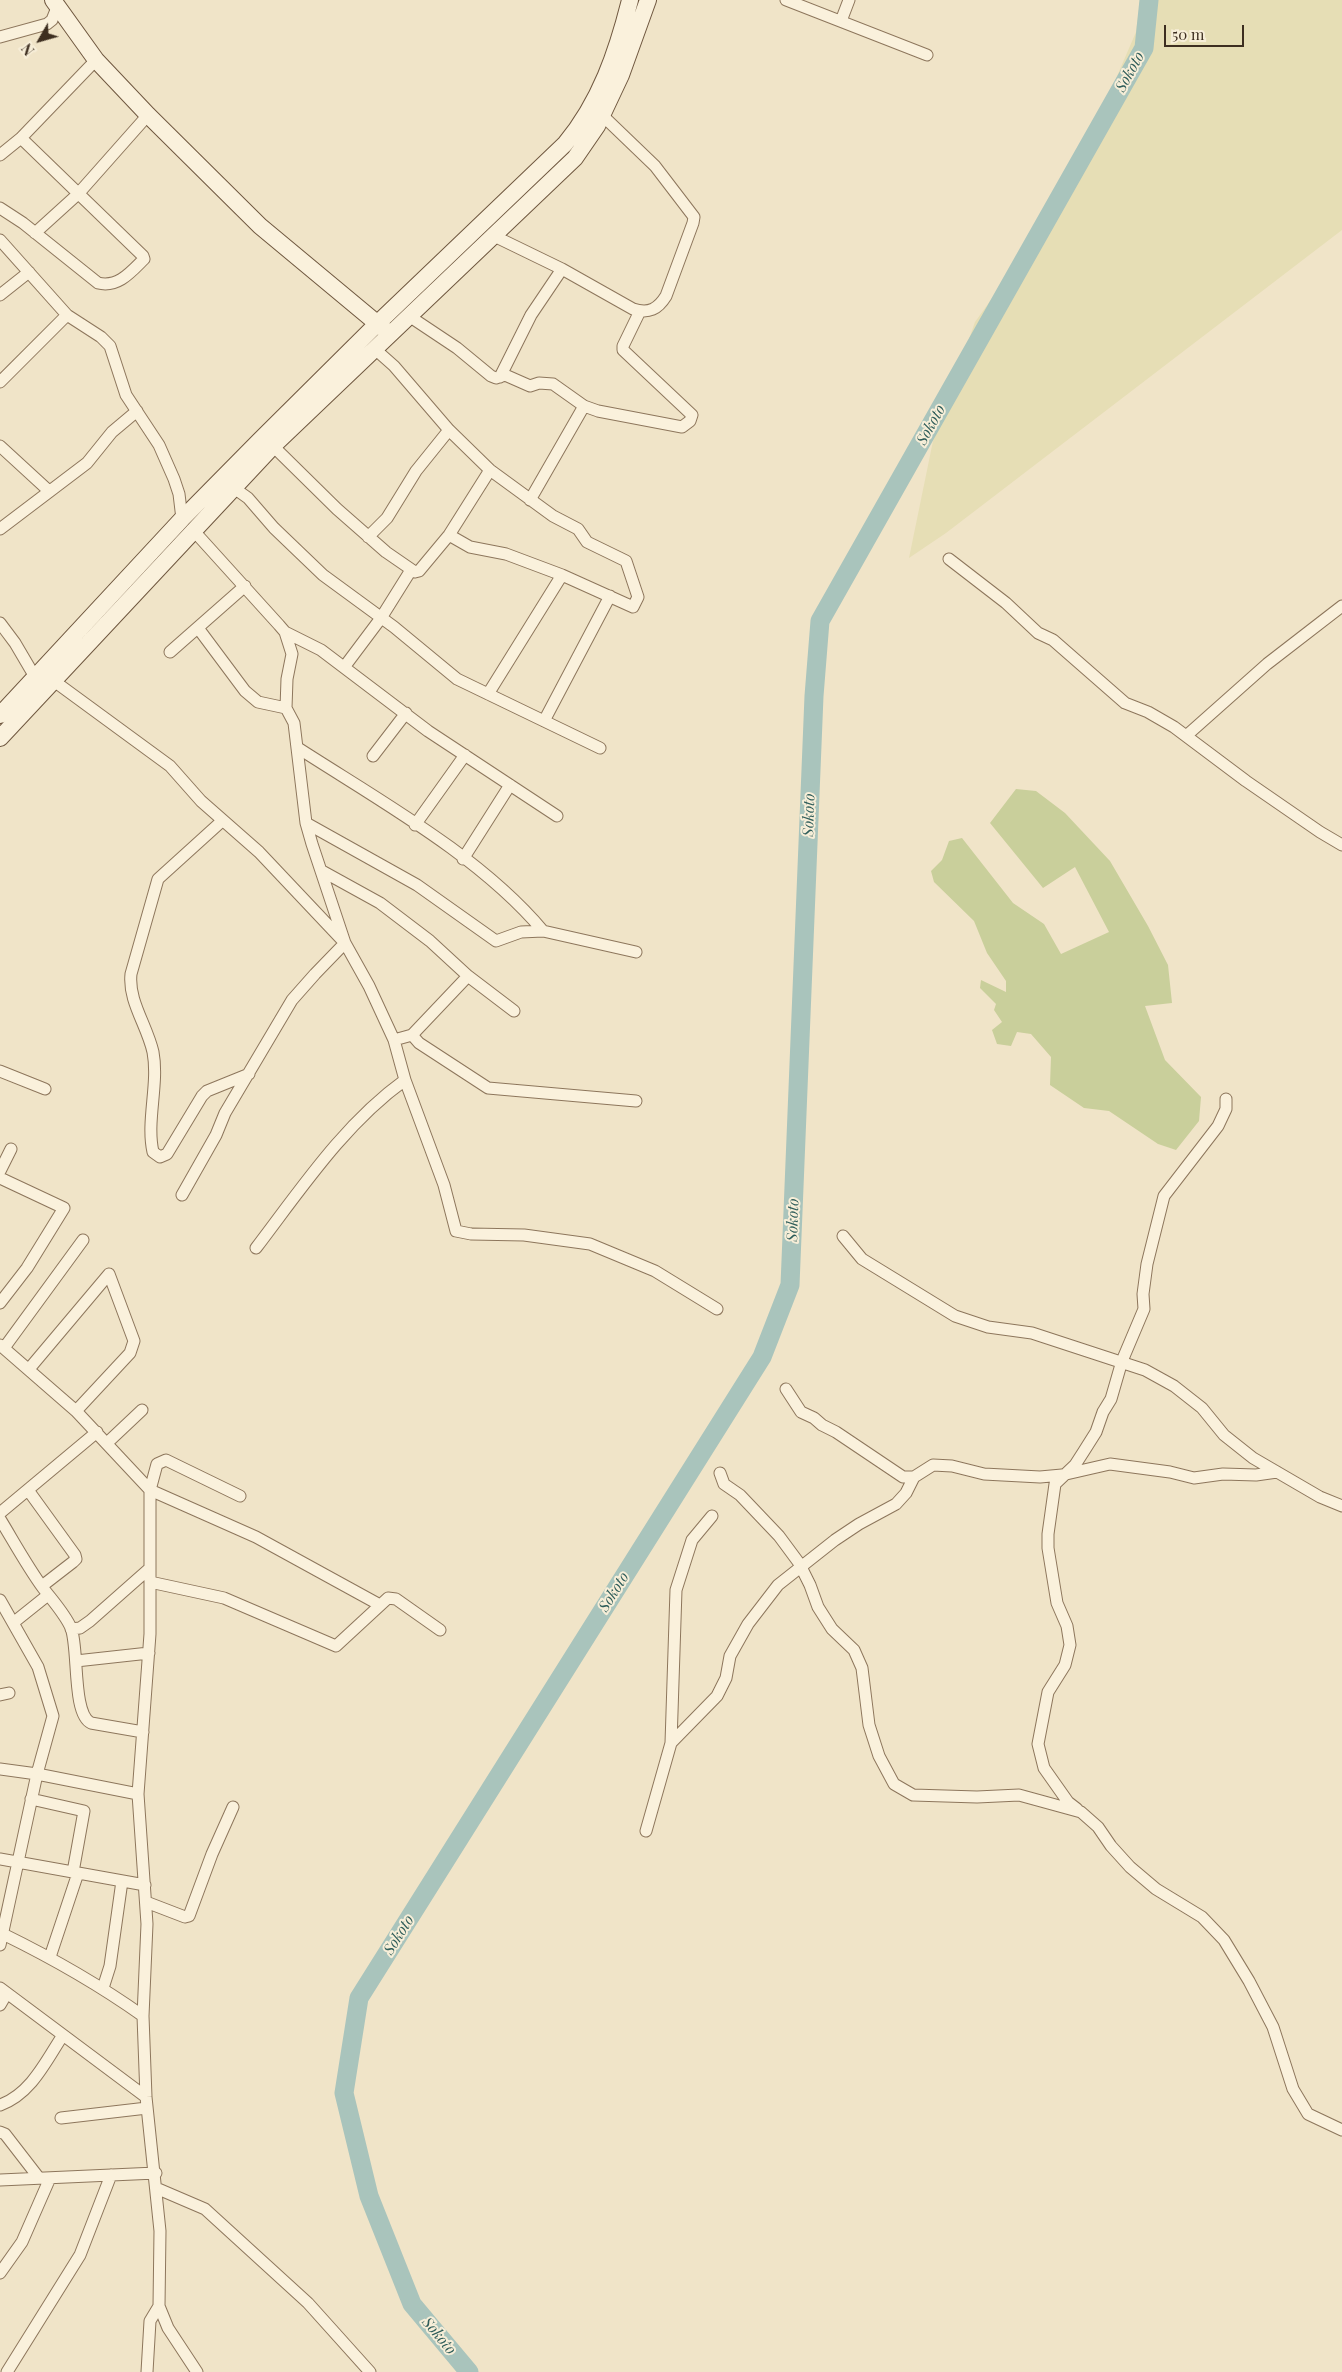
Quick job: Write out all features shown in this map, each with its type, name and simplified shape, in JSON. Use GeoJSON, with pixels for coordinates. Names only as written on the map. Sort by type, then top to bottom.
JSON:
{"type":"FeatureCollection","features":[{"type":"Feature","properties":{"kind":"street"},"geometry":{"type":"LineString","coordinates":[[0,738],[4,719],[35,677],[188,524],[378,323],[466,238],[525,185],[578,129],[588,115],[606,76],[619,42],[630,0]]}},
{"type":"Feature","properties":{"kind":"street"},"geometry":{"type":"LineString","coordinates":[[4,719],[54,681],[188,524],[234,488],[273,446],[376,350],[390,334],[492,235],[559,175],[591,137],[603,116],[622,75],[648,0]]}},
{"type":"Feature","properties":{"kind":"street"},"geometry":{"type":"LineString","coordinates":[[786,0],[812,5],[841,21],[927,54]]}},
{"type":"Feature","properties":{"kind":"street"},"geometry":{"type":"LineString","coordinates":[[841,21],[849,0]]}},
{"type":"Feature","properties":{"kind":"street"},"geometry":{"type":"LineString","coordinates":[[55,3],[96,60],[148,115],[260,226],[390,334]]}},
{"type":"Feature","properties":{"kind":"street"},"geometry":{"type":"LineString","coordinates":[[0,37],[47,24],[52,20],[55,3]]}},
{"type":"Feature","properties":{"kind":"street"},"geometry":{"type":"LineString","coordinates":[[0,155],[21,138],[96,60]]}},
{"type":"Feature","properties":{"kind":"street"},"geometry":{"type":"LineString","coordinates":[[36,233],[78,194],[148,115]]}},
{"type":"Feature","properties":{"kind":"street"},"geometry":{"type":"LineString","coordinates":[[492,235],[562,269],[640,311],[652,310],[660,306],[666,296],[694,217],[654,166],[603,116]]}},
{"type":"Feature","properties":{"kind":"street"},"geometry":{"type":"LineString","coordinates":[[0,208],[36,233],[98,283],[112,284],[127,276],[144,259],[21,138]]}},
{"type":"Feature","properties":{"kind":"street"},"geometry":{"type":"LineString","coordinates":[[0,240],[67,314],[101,337],[110,346],[126,395],[158,445],[174,479],[188,524],[285,632],[321,650],[345,666],[406,714],[557,816]]}},
{"type":"Feature","properties":{"kind":"street"},"geometry":{"type":"LineString","coordinates":[[500,377],[531,315],[562,269]]}},
{"type":"Feature","properties":{"kind":"street"},"geometry":{"type":"LineString","coordinates":[[0,295],[29,272]]}},
{"type":"Feature","properties":{"kind":"street"},"geometry":{"type":"LineString","coordinates":[[409,316],[457,348],[491,376],[500,377],[505,375],[530,386],[546,383],[553,384],[584,406],[598,411],[682,428],[690,421],[692,415],[623,350],[623,346],[640,311]]}},
{"type":"Feature","properties":{"kind":"street"},"geometry":{"type":"LineString","coordinates":[[0,382],[67,314]]}},
{"type":"Feature","properties":{"kind":"street"},"geometry":{"type":"LineString","coordinates":[[376,350],[394,366],[449,430],[490,470],[553,516],[578,529],[587,542],[626,561],[638,597],[637,601],[633,607],[562,575],[506,554],[470,547],[449,535]]}},
{"type":"Feature","properties":{"kind":"street"},"geometry":{"type":"LineString","coordinates":[[530,500],[584,406]]}},
{"type":"Feature","properties":{"kind":"street"},"geometry":{"type":"LineString","coordinates":[[0,529],[87,462],[112,432],[137,411]]}},
{"type":"Feature","properties":{"kind":"street"},"geometry":{"type":"LineString","coordinates":[[368,537],[387,518],[416,470],[449,430]]}},
{"type":"Feature","properties":{"kind":"street"},"geometry":{"type":"LineString","coordinates":[[0,446],[49,491]]}},
{"type":"Feature","properties":{"kind":"street"},"geometry":{"type":"LineString","coordinates":[[273,446],[337,510],[368,537],[411,570],[419,571],[449,535],[490,470]]}},
{"type":"Feature","properties":{"kind":"street"},"geometry":{"type":"LineString","coordinates":[[234,488],[248,498],[274,528],[323,576],[381,618],[457,679],[600,748]]}},
{"type":"Feature","properties":{"kind":"street"},"geometry":{"type":"LineString","coordinates":[[949,559],[1006,603],[1038,633],[1054,640],[1125,703],[1148,712],[1186,736],[1313,828],[1342,845]]}},
{"type":"Feature","properties":{"kind":"street"},"geometry":{"type":"LineString","coordinates":[[345,666],[381,618],[411,570]]}},
{"type":"Feature","properties":{"kind":"street"},"geometry":{"type":"LineString","coordinates":[[488,694],[562,575]]}},
{"type":"Feature","properties":{"kind":"street"},"geometry":{"type":"LineString","coordinates":[[170,652],[245,586]]}},
{"type":"Feature","properties":{"kind":"street"},"geometry":{"type":"LineString","coordinates":[[544,721],[610,596]]}},
{"type":"Feature","properties":{"kind":"street"},"geometry":{"type":"LineString","coordinates":[[1186,736],[1267,664],[1342,606]]}},
{"type":"Feature","properties":{"kind":"street"},"geometry":{"type":"LineString","coordinates":[[0,623],[15,643],[35,677]]}},
{"type":"Feature","properties":{"kind":"street"},"geometry":{"type":"LineString","coordinates":[[198,628],[245,691],[258,702],[286,708]]}},
{"type":"Feature","properties":{"kind":"street"},"geometry":{"type":"LineString","coordinates":[[285,632],[292,654],[287,679],[286,708],[294,724],[306,823],[345,943],[369,986],[394,1040],[404,1080],[444,1185],[456,1231],[471,1234],[524,1235],[590,1244],[655,1271],[716,1309]]}},
{"type":"Feature","properties":{"kind":"street"},"geometry":{"type":"LineString","coordinates":[[54,681],[162,759],[222,821],[259,852],[345,943]]}},
{"type":"Feature","properties":{"kind":"street"},"geometry":{"type":"LineString","coordinates":[[373,756],[406,714]]}},
{"type":"Feature","properties":{"kind":"street"},"geometry":{"type":"LineString","coordinates":[[298,748],[463,859],[508,893],[542,931]]}},
{"type":"Feature","properties":{"kind":"street"},"geometry":{"type":"LineString","coordinates":[[415,825],[465,755]]}},
{"type":"Feature","properties":{"kind":"street"},"geometry":{"type":"LineString","coordinates":[[463,859],[510,785]]}},
{"type":"Feature","properties":{"kind":"street"},"geometry":{"type":"LineString","coordinates":[[222,821],[158,879],[131,974],[130,984],[133,996],[153,1052],[153,1152],[160,1157],[167,1154],[202,1096],[207,1091],[249,1074]]}},
{"type":"Feature","properties":{"kind":"street"},"geometry":{"type":"LineString","coordinates":[[306,823],[417,885],[496,941],[521,932],[542,931],[636,952]]}},
{"type":"Feature","properties":{"kind":"street"},"geometry":{"type":"LineString","coordinates":[[322,871],[380,903],[430,941],[468,976],[514,1011]]}},
{"type":"Feature","properties":{"kind":"street"},"geometry":{"type":"LineString","coordinates":[[182,1195],[216,1135],[225,1112],[292,1000],[345,943]]}},
{"type":"Feature","properties":{"kind":"street"},"geometry":{"type":"LineString","coordinates":[[394,1040],[412,1035],[468,976]]}},
{"type":"Feature","properties":{"kind":"street"},"geometry":{"type":"LineString","coordinates":[[412,1035],[419,1043],[488,1088],[636,1101]]}},
{"type":"Feature","properties":{"kind":"street"},"geometry":{"type":"LineString","coordinates":[[0,1071],[44,1089]]}},
{"type":"Feature","properties":{"kind":"street"},"geometry":{"type":"LineString","coordinates":[[256,1248],[346,1132],[404,1080]]}},
{"type":"Feature","properties":{"kind":"street"},"geometry":{"type":"LineString","coordinates":[[1226,1098],[1226,1109],[1218,1126],[1164,1196],[1147,1264],[1143,1294],[1144,1309],[1122,1361],[1112,1399],[1103,1412],[1096,1432],[1075,1465],[1062,1475],[1055,1484],[1048,1534],[1048,1548],[1057,1603],[1066,1626],[1070,1645],[1065,1665],[1048,1692],[1038,1744],[1044,1768],[1068,1802],[1098,1827],[1111,1846],[1130,1867],[1156,1889],[1202,1918],[1224,1940],[1273,2026],[1293,2089],[1308,2114],[1342,2130]]}},
{"type":"Feature","properties":{"kind":"street"},"geometry":{"type":"LineString","coordinates":[[0,1171],[11,1149]]}},
{"type":"Feature","properties":{"kind":"street"},"geometry":{"type":"LineString","coordinates":[[0,1178],[64,1208],[26,1268],[0,1303]]}},
{"type":"Feature","properties":{"kind":"street"},"geometry":{"type":"LineString","coordinates":[[843,1236],[862,1259],[955,1316],[988,1326],[1032,1334],[1122,1361],[1145,1370],[1174,1386],[1202,1408],[1224,1435],[1253,1458],[1320,1497],[1342,1506]]}},
{"type":"Feature","properties":{"kind":"street"},"geometry":{"type":"LineString","coordinates":[[84,1240],[2,1346],[76,1411],[150,1490],[256,1537],[380,1604]]}},
{"type":"Feature","properties":{"kind":"street"},"geometry":{"type":"LineString","coordinates":[[29,1369],[110,1274],[134,1341],[133,1347],[130,1353],[76,1411]]}},
{"type":"Feature","properties":{"kind":"street"},"geometry":{"type":"LineString","coordinates":[[786,1389],[801,1412],[814,1418],[822,1426],[836,1432],[903,1477],[914,1477]]}},
{"type":"Feature","properties":{"kind":"street"},"geometry":{"type":"LineString","coordinates":[[107,1442],[142,1410]]}},
{"type":"Feature","properties":{"kind":"street"},"geometry":{"type":"LineString","coordinates":[[0,1513],[97,1432]]}},
{"type":"Feature","properties":{"kind":"street"},"geometry":{"type":"LineString","coordinates":[[198,2372],[168,2328],[159,2306],[160,2231],[156,2173],[146,2102],[143,2016],[146,1902],[138,1794],[149,1653],[150,1490],[157,1464],[166,1460],[240,1496]]}},
{"type":"Feature","properties":{"kind":"street"},"geometry":{"type":"LineString","coordinates":[[671,1742],[717,1696],[726,1678],[730,1656],[748,1624],[778,1585],[802,1569],[843,1535],[896,1504],[906,1493],[914,1477],[933,1465],[952,1466],[984,1474],[1040,1477],[1062,1475],[1110,1464],[1170,1472],[1194,1478],[1223,1474],[1256,1475],[1276,1472]]}},
{"type":"Feature","properties":{"kind":"street"},"geometry":{"type":"LineString","coordinates":[[720,1473],[724,1484],[740,1494],[779,1536],[802,1569],[818,1607],[832,1629],[854,1650],[862,1668],[869,1725],[879,1756],[894,1784],[913,1794],[977,1797],[1019,1795],[1081,1812]]}},
{"type":"Feature","properties":{"kind":"street"},"geometry":{"type":"LineString","coordinates":[[13,1623],[76,1558],[76,1555],[28,1490]]}},
{"type":"Feature","properties":{"kind":"street"},"geometry":{"type":"LineString","coordinates":[[646,1830],[671,1742],[676,1590],[692,1540],[712,1516]]}},
{"type":"Feature","properties":{"kind":"street"},"geometry":{"type":"LineString","coordinates":[[0,1519],[71,1629],[80,1701],[88,1723],[142,1732]]}},
{"type":"Feature","properties":{"kind":"street"},"geometry":{"type":"LineString","coordinates":[[71,1629],[80,1628],[90,1621],[150,1568]]}},
{"type":"Feature","properties":{"kind":"street"},"geometry":{"type":"LineString","coordinates":[[150,1582],[224,1598],[336,1646],[388,1598],[396,1600],[440,1630]]}},
{"type":"Feature","properties":{"kind":"street"},"geometry":{"type":"LineString","coordinates":[[0,1600],[38,1667],[53,1716],[37,1774],[3,1920],[1,1940],[50,1958],[103,1988],[143,2016]]}},
{"type":"Feature","properties":{"kind":"street"},"geometry":{"type":"LineString","coordinates":[[76,1661],[149,1653]]}},
{"type":"Feature","properties":{"kind":"street"},"geometry":{"type":"LineString","coordinates":[[0,1769],[37,1774],[138,1794]]}},
{"type":"Feature","properties":{"kind":"street"},"geometry":{"type":"LineString","coordinates":[[31,1800],[84,1811],[76,1872],[50,1958]]}},
{"type":"Feature","properties":{"kind":"street"},"geometry":{"type":"LineString","coordinates":[[146,1902],[185,1917],[189,1916],[212,1854],[234,1807]]}},
{"type":"Feature","properties":{"kind":"street"},"geometry":{"type":"LineString","coordinates":[[0,1859],[145,1885]]}},
{"type":"Feature","properties":{"kind":"street"},"geometry":{"type":"LineString","coordinates":[[103,1988],[110,1966],[122,1881]]}},
{"type":"Feature","properties":{"kind":"street"},"geometry":{"type":"LineString","coordinates":[[0,2005],[4,1991],[64,2035],[146,2102]]}},
{"type":"Feature","properties":{"kind":"street"},"geometry":{"type":"LineString","coordinates":[[0,2105],[18,2095],[30,2085],[64,2035]]}},
{"type":"Feature","properties":{"kind":"street"},"geometry":{"type":"LineString","coordinates":[[61,2118],[146,2102]]}},
{"type":"Feature","properties":{"kind":"street"},"geometry":{"type":"LineString","coordinates":[[0,2132],[5,2134],[44,2178]]}},
{"type":"Feature","properties":{"kind":"street"},"geometry":{"type":"LineString","coordinates":[[0,2180],[156,2173]]}},
{"type":"Feature","properties":{"kind":"street"},"geometry":{"type":"LineString","coordinates":[[0,2369],[6,2372],[80,2255],[111,2175]]}},
{"type":"Feature","properties":{"kind":"street"},"geometry":{"type":"LineString","coordinates":[[0,2274],[22,2242],[44,2178]]}},
{"type":"Feature","properties":{"kind":"street"},"geometry":{"type":"LineString","coordinates":[[156,2188],[205,2209],[308,2303],[370,2372]]}},
{"type":"Feature","properties":{"kind":"street"},"geometry":{"type":"LineString","coordinates":[[147,2372],[150,2322],[159,2306]]}},
{"type":"Feature","properties":{"kind":"shaded area"},"geometry":{"type":"Polygon","coordinates":[[[1140,0],[1342,0],[1342,230],[946,533],[909,558],[933,441],[975,322],[1066,195],[1136,32],[1140,0]]]}},
{"type":"Feature","properties":{"kind":"green space"},"geometry":{"type":"Polygon","coordinates":[[[1016,789],[1036,791],[1065,813],[1110,861],[1148,926],[1168,965],[1172,1003],[1145,1006],[1165,1060],[1201,1097],[1199,1121],[1176,1150],[1158,1144],[1109,1111],[1084,1108],[1050,1085],[1051,1057],[1031,1034],[1017,1032],[1011,1046],[997,1044],[992,1030],[1002,1022],[994,1010],[996,1004],[980,988],[981,980],[1006,992],[1006,981],[987,953],[974,921],[934,882],[931,871],[942,860],[949,841],[962,838],[1013,903],[1044,924],[1061,954],[1109,932],[1075,867],[1043,888],[990,823],[1016,789]]]}},
{"type":"Feature","properties":{"kind":"waterway","name":"Sokoto"},"geometry":{"type":"LineString","coordinates":[[469,2372],[412,2304],[369,2196],[344,2093],[359,1998],[762,1357],[790,1285],[814,696],[820,621],[1144,48],[1149,0]]}}]}
